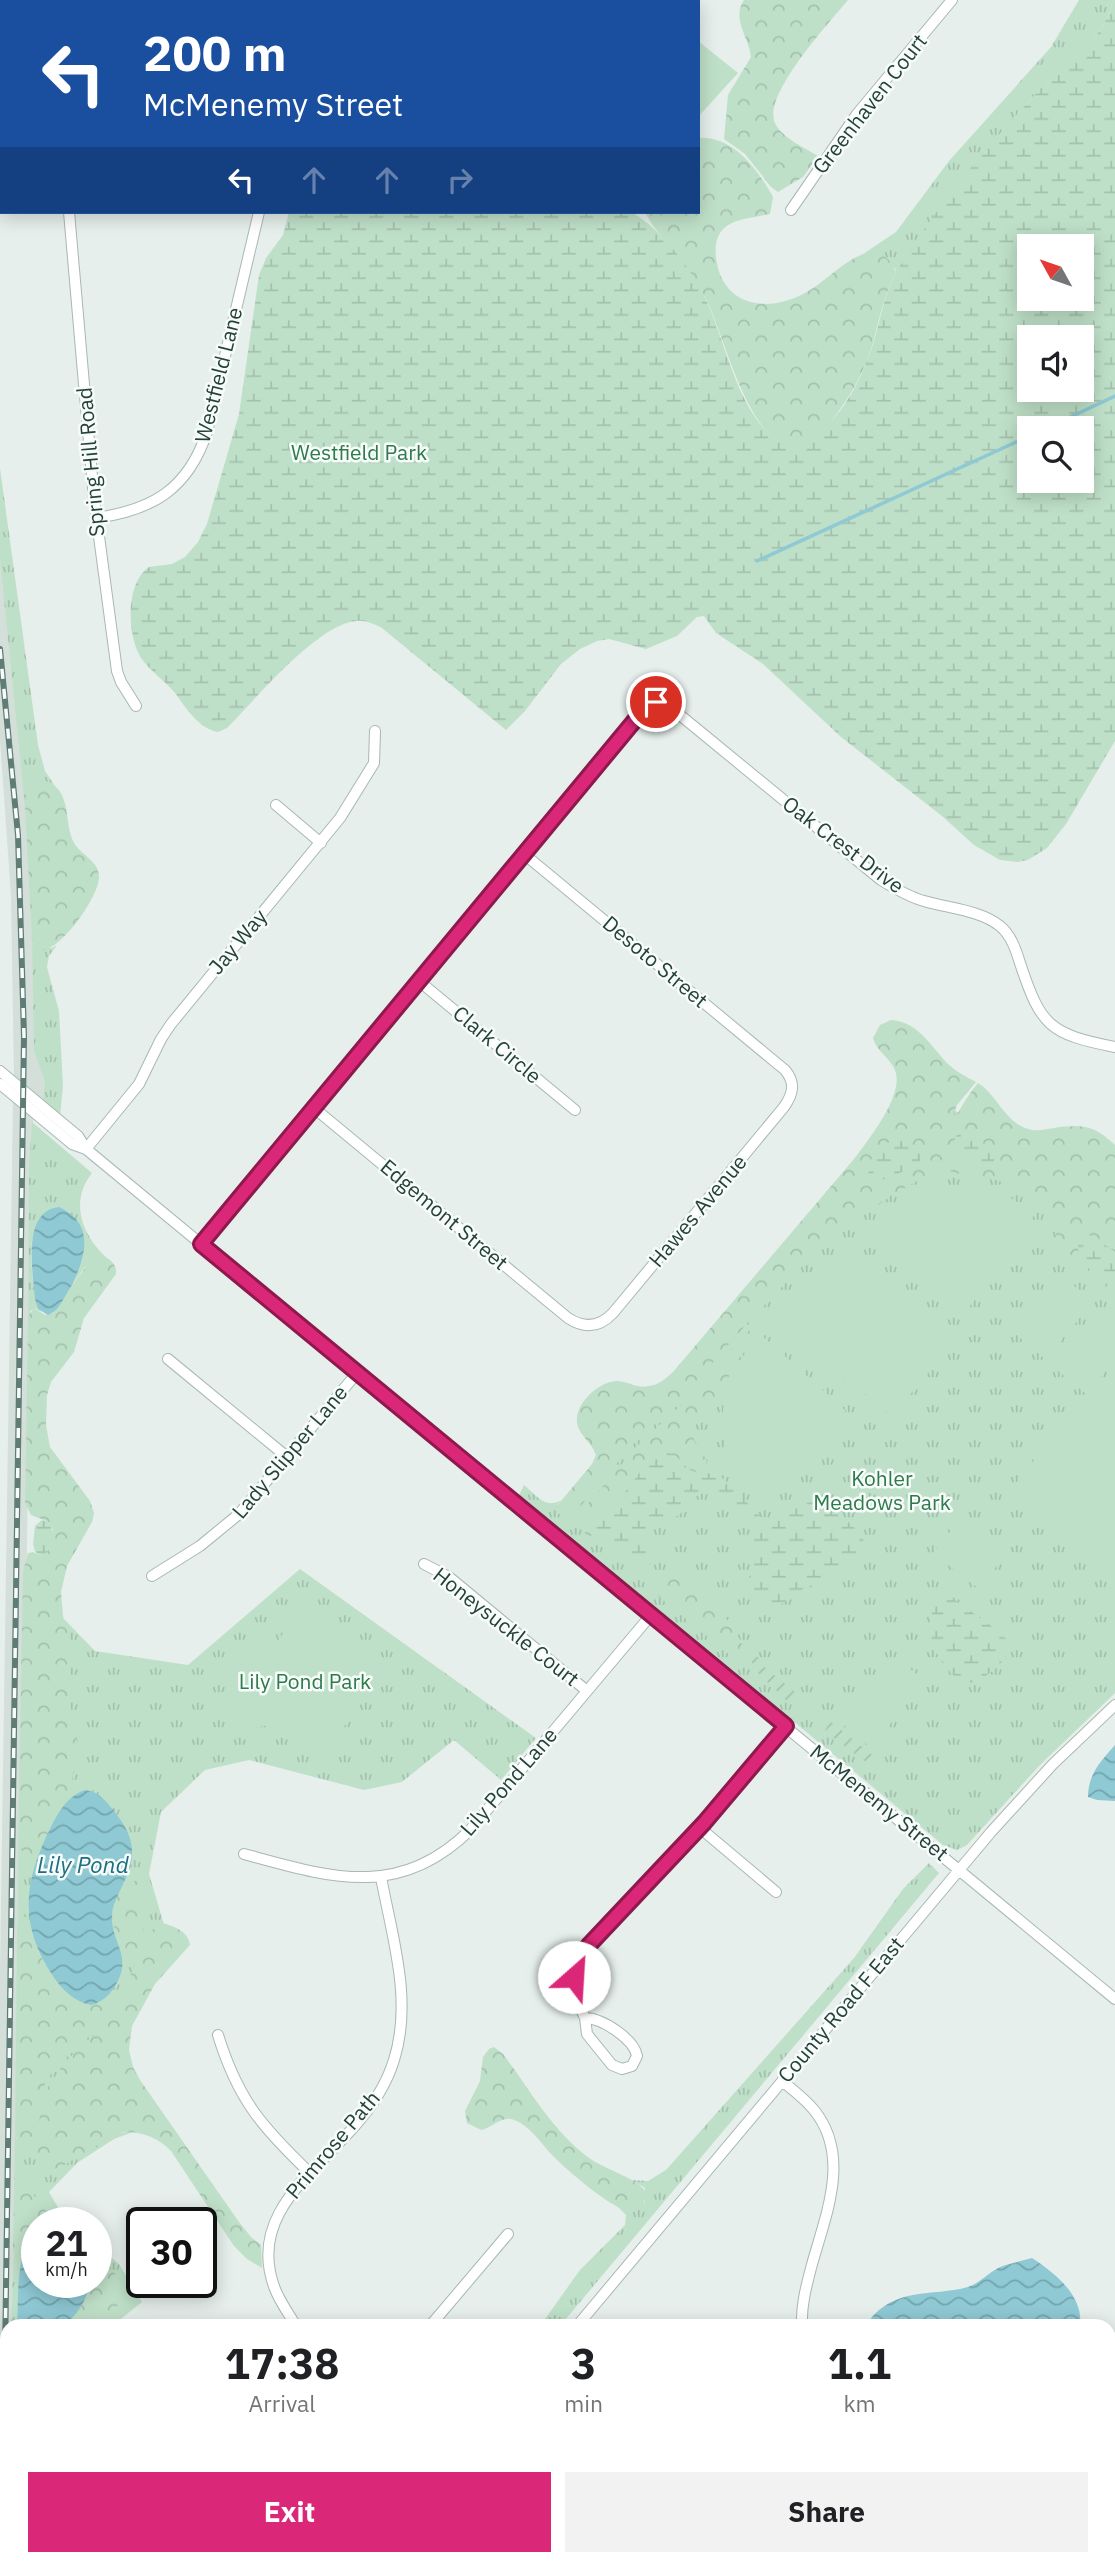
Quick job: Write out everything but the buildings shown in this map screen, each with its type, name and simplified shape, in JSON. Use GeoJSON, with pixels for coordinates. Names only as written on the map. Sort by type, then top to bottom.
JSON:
{"type":"FeatureCollection","features":[{"type":"Feature","properties":{"kind":"street","name":"Greenhaven Court"},"geometry":{"type":"LineString","coordinates":[[791,211],[865,104],[952,0]]}},
{"type":"Feature","properties":{"kind":"street","name":"Spring Hill Road"},"geometry":{"type":"LineString","coordinates":[[69,214],[96,518],[117,671],[136,706]]}},
{"type":"Feature","properties":{"kind":"street","name":"Westfield Lane"},"geometry":{"type":"LineString","coordinates":[[96,518],[134,510],[157,500],[178,484],[195,461],[210,422],[258,214]]}},
{"type":"Feature","properties":{"kind":"street","name":"Oak Crest Drive"},"geometry":{"type":"LineString","coordinates":[[524,854],[645,708],[658,701],[669,706],[881,880],[916,899],[980,916],[1000,926],[1011,941],[1032,999],[1046,1021],[1071,1037],[1115,1046]]}},
{"type":"Feature","properties":{"kind":"street","name":"Jay Way"},"geometry":{"type":"LineString","coordinates":[[86,1149],[137,1087],[166,1030],[345,811],[372,768],[376,756],[375,731]]}},
{"type":"Feature","properties":{"kind":"street"},"geometry":{"type":"LineString","coordinates":[[276,805],[321,843]]}},
{"type":"Feature","properties":{"kind":"street"},"geometry":{"type":"LineString","coordinates":[[201,1244],[524,854]]}},
{"type":"Feature","properties":{"kind":"street","name":"Desoto Street"},"geometry":{"type":"LineString","coordinates":[[524,854],[785,1070]]}},
{"type":"Feature","properties":{"kind":"street","name":"Clark Circle"},"geometry":{"type":"LineString","coordinates":[[419,981],[575,1110]]}},
{"type":"Feature","properties":{"kind":"street","name":"Hawes Avenue"},"geometry":{"type":"LineString","coordinates":[[574,1321],[594,1325],[605,1321],[613,1313],[788,1101],[793,1084],[785,1070]]}},
{"type":"Feature","properties":{"kind":"street","name":"McMenemy Street"},"geometry":{"type":"LineString","coordinates":[[0,1071],[78,1136],[86,1149],[1115,1999]]}},
{"type":"Feature","properties":{"kind":"street","name":"McMenemy Street"},"geometry":{"type":"LineString","coordinates":[[0,1084],[72,1144],[86,1149]]}},
{"type":"Feature","properties":{"kind":"street","name":"Edgemont Street"},"geometry":{"type":"LineString","coordinates":[[314,1108],[574,1321]]}},
{"type":"Feature","properties":{"kind":"street"},"geometry":{"type":"LineString","coordinates":[[168,1359],[287,1457]]}},
{"type":"Feature","properties":{"kind":"street","name":"Lady Slipper Lane"},"geometry":{"type":"LineString","coordinates":[[152,1576],[224,1528],[244,1509],[357,1373]]}},
{"type":"Feature","properties":{"kind":"street","name":"Honeysuckle Court"},"geometry":{"type":"LineString","coordinates":[[424,1564],[449,1577],[587,1692]]}},
{"type":"Feature","properties":{"kind":"street","name":"Lily Pond Lane"},"geometry":{"type":"LineString","coordinates":[[244,1854],[324,1875],[351,1878],[381,1877],[421,1864],[445,1851],[465,1835],[651,1615]]}},
{"type":"Feature","properties":{"kind":"street","name":"County Road F East"},"geometry":{"type":"LineString","coordinates":[[583,2319],[1021,1797],[1115,1705]]}},
{"type":"Feature","properties":{"kind":"street"},"geometry":{"type":"LineString","coordinates":[[586,2018],[599,2020],[631,2044],[636,2053],[632,2066],[622,2069],[610,2062],[587,2034],[586,2018],[574,1991],[575,1972],[582,1954],[699,1828],[786,1726]]}},
{"type":"Feature","properties":{"kind":"street"},"geometry":{"type":"LineString","coordinates":[[699,1828],[776,1892]]}},
{"type":"Feature","properties":{"kind":"street","name":"Primrose Path"},"geometry":{"type":"LineString","coordinates":[[292,2319],[275,2289],[270,2269],[269,2250],[279,2211],[290,2195],[353,2129],[372,2105],[386,2082],[397,2049],[402,2021],[402,1996],[381,1877]]}},
{"type":"Feature","properties":{"kind":"street"},"geometry":{"type":"LineString","coordinates":[[218,2035],[231,2073],[249,2108],[268,2132],[310,2173]]}},
{"type":"Feature","properties":{"kind":"street"},"geometry":{"type":"LineString","coordinates":[[782,2081],[802,2097],[822,2121],[831,2143],[835,2164],[832,2192],[805,2292],[803,2319]]}},
{"type":"Feature","properties":{"kind":"street"},"geometry":{"type":"LineString","coordinates":[[436,2319],[508,2234]]}},
{"type":"Feature","properties":{"kind":"shaded area"},"geometry":{"type":"Polygon","coordinates":[[[0,555],[52,1063],[50,1107],[14,1078],[11,896],[0,740],[0,555]]]}},
{"type":"Feature","properties":{"kind":"shaded area"},"geometry":{"type":"Polygon","coordinates":[[[13,1100],[33,1117],[16,2319],[0,2319],[0,1972],[13,1100]]]}},
{"type":"Feature","properties":{"kind":"green space"},"geometry":{"type":"Polygon","coordinates":[[[744,0],[848,0],[800,59],[778,95],[774,111],[778,128],[794,142],[818,156],[803,177],[778,192],[745,154],[724,139],[728,95],[751,57],[739,14],[744,0]]]}},
{"type":"Feature","properties":{"kind":"green space"},"geometry":{"type":"Polygon","coordinates":[[[1079,0],[1113,0],[1100,31],[1079,55],[1030,100],[994,142],[959,184],[896,273],[895,268],[865,253],[860,256],[896,232],[949,161],[1051,47],[1079,0]]]}},
{"type":"Feature","properties":{"kind":"green space","name":"Westfield Park"},"geometry":{"type":"Polygon","coordinates":[[[1115,0],[1115,741],[1066,824],[1047,848],[1028,860],[1018,862],[1000,860],[974,845],[942,816],[841,737],[763,664],[716,633],[704,616],[697,617],[677,636],[646,649],[609,639],[580,649],[561,664],[525,711],[506,730],[382,628],[366,622],[356,621],[323,635],[287,666],[227,728],[218,732],[199,722],[141,658],[131,624],[132,597],[141,575],[149,567],[172,564],[185,557],[198,542],[207,524],[239,414],[259,275],[266,258],[283,235],[288,214],[634,214],[665,240],[694,279],[708,304],[736,380],[756,418],[768,432],[782,441],[799,443],[826,426],[852,392],[870,353],[886,297],[897,271],[959,182],[1030,100],[1100,31],[1115,0]]]}},
{"type":"Feature","properties":{"kind":"green space"},"geometry":{"type":"Polygon","coordinates":[[[700,43],[738,73],[700,115],[700,43]]]}},
{"type":"Feature","properties":{"kind":"green space"},"geometry":{"type":"Polygon","coordinates":[[[700,138],[711,139],[722,142],[743,156],[773,197],[770,214],[740,220],[724,228],[719,235],[716,257],[720,273],[736,295],[761,304],[776,303],[805,293],[863,254],[883,255],[892,263],[896,273],[885,297],[871,350],[858,381],[833,419],[808,442],[786,444],[767,431],[750,407],[736,378],[706,299],[686,267],[646,214],[700,214],[700,138]]]}},
{"type":"Feature","properties":{"kind":"green space"},"geometry":{"type":"Polygon","coordinates":[[[0,468],[38,745],[45,771],[55,786],[31,785],[25,808],[0,559],[0,468]]]}},
{"type":"Feature","properties":{"kind":"green space"},"geometry":{"type":"Polygon","coordinates":[[[42,780],[53,784],[60,791],[72,839],[94,863],[99,876],[98,885],[87,907],[70,931],[51,947],[43,950],[36,947],[32,941],[25,808],[26,794],[30,787],[42,780]]]}},
{"type":"Feature","properties":{"kind":"green space"},"geometry":{"type":"Polygon","coordinates":[[[32,938],[33,944],[52,948],[57,945],[49,956],[47,967],[59,1011],[63,1086],[60,1116],[43,1102],[45,1081],[34,1051],[32,938]]]}},
{"type":"Feature","properties":{"kind":"green space"},"geometry":{"type":"Polygon","coordinates":[[[891,1020],[908,1025],[923,1036],[950,1066],[976,1082],[957,1105],[942,1146],[942,1172],[919,1180],[892,1195],[820,1247],[681,1398],[636,1441],[579,1508],[559,1514],[556,1507],[592,1464],[596,1455],[578,1427],[577,1415],[584,1401],[596,1389],[609,1382],[649,1386],[659,1383],[673,1372],[854,1159],[884,1117],[897,1080],[893,1066],[873,1038],[880,1025],[891,1020]],[[895,1140],[885,1144],[869,1165],[868,1168],[879,1181],[913,1169],[921,1161],[921,1156],[906,1142],[895,1140]]]}},
{"type":"Feature","properties":{"kind":"green space","name":"Kohler Meadows Park"},"geometry":{"type":"Polygon","coordinates":[[[921,1082],[1115,1244],[1115,1693],[1040,1765],[967,1845],[957,1850],[943,1845],[519,1495],[524,1485],[546,1502],[556,1503],[561,1500],[556,1512],[921,1082]]]}},
{"type":"Feature","properties":{"kind":"green space"},"geometry":{"type":"Polygon","coordinates":[[[978,1083],[1023,1127],[1035,1130],[1072,1126],[1087,1128],[1101,1133],[1115,1145],[1115,1252],[1088,1235],[1108,1285],[1115,1289],[1115,1306],[1093,1291],[1075,1271],[1049,1219],[1034,1200],[1014,1187],[998,1181],[948,1170],[947,1147],[953,1124],[978,1083]]]}},
{"type":"Feature","properties":{"kind":"green space"},"geometry":{"type":"Polygon","coordinates":[[[32,1122],[92,1173],[81,1195],[82,1218],[91,1240],[108,1259],[102,1256],[84,1268],[61,1302],[82,1261],[84,1239],[72,1216],[64,1209],[55,1208],[36,1231],[32,1241],[34,1285],[41,1312],[35,1308],[30,1311],[28,1319],[29,1163],[32,1122]]]}},
{"type":"Feature","properties":{"kind":"green space"},"geometry":{"type":"Polygon","coordinates":[[[966,1131],[987,1146],[995,1158],[993,1163],[970,1164],[957,1156],[954,1142],[959,1132],[966,1131]]]}},
{"type":"Feature","properties":{"kind":"green space"},"geometry":{"type":"Polygon","coordinates":[[[901,1140],[914,1147],[921,1156],[919,1165],[882,1180],[871,1178],[868,1172],[871,1159],[888,1143],[901,1140]]]}},
{"type":"Feature","properties":{"kind":"green space"},"geometry":{"type":"Polygon","coordinates":[[[968,1185],[1008,1196],[1035,1214],[1027,1225],[1024,1241],[968,1308],[953,1309],[864,1237],[885,1214],[910,1198],[937,1188],[968,1185]]]}},
{"type":"Feature","properties":{"kind":"green space"},"geometry":{"type":"Polygon","coordinates":[[[1088,1235],[1115,1252],[1115,1289],[1096,1276],[1081,1258],[1078,1244],[1088,1235]]]}},
{"type":"Feature","properties":{"kind":"green space"},"geometry":{"type":"Polygon","coordinates":[[[840,1247],[954,1342],[892,1416],[778,1322],[840,1247]]]}},
{"type":"Feature","properties":{"kind":"green space"},"geometry":{"type":"Polygon","coordinates":[[[100,1255],[112,1261],[116,1274],[84,1318],[74,1352],[51,1382],[47,1395],[46,1425],[50,1447],[90,1501],[94,1513],[92,1522],[67,1566],[61,1592],[63,1616],[72,1651],[69,1698],[77,1739],[76,1764],[66,1801],[39,1852],[31,1857],[21,1850],[18,1844],[23,1571],[28,1553],[42,1556],[53,1530],[49,1522],[31,1515],[25,1503],[28,1316],[34,1308],[45,1315],[53,1313],[89,1262],[100,1255]]]}},
{"type":"Feature","properties":{"kind":"green space"},"geometry":{"type":"Polygon","coordinates":[[[1059,1273],[1093,1302],[1045,1359],[1010,1329],[1059,1273]]]}},
{"type":"Feature","properties":{"kind":"green space"},"geometry":{"type":"Polygon","coordinates":[[[1100,1308],[1115,1321],[1115,1360],[1086,1394],[1051,1365],[1100,1308]]]}},
{"type":"Feature","properties":{"kind":"green space"},"geometry":{"type":"Polygon","coordinates":[[[755,1324],[759,1332],[735,1363],[718,1400],[690,1426],[692,1436],[707,1461],[705,1468],[699,1473],[686,1469],[675,1455],[645,1467],[621,1497],[597,1517],[594,1527],[597,1535],[587,1536],[578,1524],[579,1514],[639,1444],[681,1405],[755,1324]]]}},
{"type":"Feature","properties":{"kind":"green space"},"geometry":{"type":"Polygon","coordinates":[[[760,1334],[845,1410],[846,1425],[788,1490],[769,1493],[760,1503],[743,1484],[731,1463],[724,1441],[722,1419],[733,1375],[760,1334]]]}},
{"type":"Feature","properties":{"kind":"green space"},"geometry":{"type":"Polygon","coordinates":[[[1115,1397],[1115,1580],[1016,1483],[1070,1420],[1098,1403],[1115,1397]]]}},
{"type":"Feature","properties":{"kind":"green space"},"geometry":{"type":"Polygon","coordinates":[[[664,1451],[675,1455],[692,1473],[708,1473],[724,1479],[765,1521],[770,1521],[801,1503],[816,1502],[829,1507],[862,1535],[865,1546],[861,1558],[845,1572],[805,1588],[779,1606],[767,1607],[756,1598],[750,1587],[754,1537],[752,1525],[746,1514],[735,1504],[714,1493],[707,1493],[694,1498],[678,1515],[650,1528],[646,1540],[651,1563],[645,1569],[638,1569],[600,1538],[594,1523],[599,1515],[616,1502],[651,1460],[664,1451]]]}},
{"type":"Feature","properties":{"kind":"green space"},"geometry":{"type":"Polygon","coordinates":[[[961,1518],[1006,1554],[979,1589],[933,1553],[961,1518]]]}},
{"type":"Feature","properties":{"kind":"green space"},"geometry":{"type":"Polygon","coordinates":[[[42,1520],[49,1522],[52,1536],[48,1550],[42,1556],[35,1552],[33,1544],[35,1526],[42,1520]]]}},
{"type":"Feature","properties":{"kind":"green space"},"geometry":{"type":"Polygon","coordinates":[[[667,1565],[687,1576],[728,1620],[742,1644],[744,1656],[741,1661],[736,1660],[657,1595],[656,1590],[667,1565]]]}},
{"type":"Feature","properties":{"kind":"green space","name":"Lily Pond Park"},"geometry":{"type":"Polygon","coordinates":[[[300,1569],[536,1738],[501,1780],[454,1740],[402,1782],[364,1790],[249,1760],[205,1770],[161,1812],[149,1874],[169,1942],[41,2176],[54,2171],[110,2136],[133,2132],[114,2139],[77,2163],[49,2192],[58,2207],[21,2207],[21,2298],[112,2298],[112,2258],[126,2276],[126,2298],[140,2298],[142,2302],[121,2319],[11,2319],[16,2191],[14,2196],[15,2135],[17,2140],[18,1844],[22,1851],[63,1618],[95,1651],[188,1665],[300,1569]]]}},
{"type":"Feature","properties":{"kind":"green space"},"geometry":{"type":"Polygon","coordinates":[[[952,1598],[1001,1633],[1010,1644],[1005,1657],[996,1668],[970,1683],[957,1678],[947,1668],[932,1640],[932,1613],[939,1603],[952,1598]]]}},
{"type":"Feature","properties":{"kind":"green space"},"geometry":{"type":"Polygon","coordinates":[[[302,1605],[381,1665],[382,1675],[323,1755],[285,1722],[236,1731],[224,1658],[274,1647],[302,1605]]]}},
{"type":"Feature","properties":{"kind":"green space"},"geometry":{"type":"Polygon","coordinates":[[[749,1657],[760,1658],[757,1661],[795,1692],[787,1701],[757,1672],[749,1657]]]}},
{"type":"Feature","properties":{"kind":"green space"},"geometry":{"type":"Polygon","coordinates":[[[896,1657],[925,1681],[914,1694],[884,1670],[896,1657]]]}},
{"type":"Feature","properties":{"kind":"green space"},"geometry":{"type":"Polygon","coordinates":[[[881,1674],[911,1698],[900,1712],[870,1688],[881,1674]]]}},
{"type":"Feature","properties":{"kind":"green space"},"geometry":{"type":"Polygon","coordinates":[[[867,1692],[897,1716],[885,1730],[856,1705],[867,1692]]]}},
{"type":"Feature","properties":{"kind":"green space"},"geometry":{"type":"Polygon","coordinates":[[[852,1710],[882,1734],[871,1748],[841,1723],[852,1710]]]}},
{"type":"Feature","properties":{"kind":"green space"},"geometry":{"type":"Polygon","coordinates":[[[830,1721],[876,1758],[875,1765],[872,1767],[825,1731],[830,1721]]]}},
{"type":"Feature","properties":{"kind":"green space"},"geometry":{"type":"Polygon","coordinates":[[[929,1863],[939,1873],[566,2319],[545,2319],[580,2270],[625,2225],[626,2215],[617,2206],[632,2212],[645,2202],[645,2188],[631,2180],[648,2181],[666,2170],[854,1958],[903,1889],[929,1863]]]}},
{"type":"Feature","properties":{"kind":"green space"},"geometry":{"type":"Polygon","coordinates":[[[128,1883],[140,1883],[142,1893],[144,1926],[140,1948],[129,1965],[125,1962],[116,1936],[113,1911],[119,1893],[128,1883]]]}},
{"type":"Feature","properties":{"kind":"green space"},"geometry":{"type":"Polygon","coordinates":[[[24,1916],[28,1919],[45,1965],[66,1991],[78,1999],[93,2001],[109,1997],[112,2002],[107,2014],[92,2034],[63,2060],[47,2080],[34,2133],[22,2142],[15,2135],[17,1927],[19,1919],[24,1916]]]}},
{"type":"Feature","properties":{"kind":"green space"},"geometry":{"type":"Polygon","coordinates":[[[162,1923],[184,1933],[190,1945],[155,1984],[132,2026],[129,2050],[133,2067],[239,2222],[261,2245],[262,2268],[247,2259],[234,2246],[217,2220],[217,2207],[208,2207],[171,2151],[153,2138],[133,2132],[118,2133],[49,2174],[41,2176],[37,2173],[37,2134],[43,2099],[48,2087],[64,2063],[104,2025],[128,1981],[148,1933],[162,1923]]]}},
{"type":"Feature","properties":{"kind":"green space"},"geometry":{"type":"Polygon","coordinates":[[[494,2047],[503,2054],[563,2135],[589,2158],[644,2189],[647,2194],[643,2205],[632,2212],[623,2210],[602,2197],[568,2170],[529,2129],[517,2121],[504,2120],[481,2130],[467,2123],[465,2111],[480,2081],[483,2057],[494,2047]]]}},
{"type":"Feature","properties":{"kind":"green space"},"geometry":{"type":"Polygon","coordinates":[[[22,2187],[27,2190],[43,2207],[21,2207],[21,2252],[18,2256],[13,2247],[14,2196],[17,2189],[22,2187]]]}},
{"type":"Feature","properties":{"kind":"green space"},"geometry":{"type":"Polygon","coordinates":[[[112,2271],[125,2293],[125,2299],[102,2319],[71,2319],[84,2300],[112,2298],[112,2271]]]}},
{"type":"Feature","properties":{"kind":"water"},"geometry":{"type":"Polygon","coordinates":[[[59,1207],[80,1224],[84,1247],[82,1260],[72,1284],[58,1307],[48,1315],[38,1309],[35,1299],[32,1245],[39,1219],[47,1211],[59,1207]]]}},
{"type":"Feature","properties":{"kind":"water"},"geometry":{"type":"Polygon","coordinates":[[[1115,1745],[1115,1801],[1088,1797],[1093,1775],[1115,1745]]]}},
{"type":"Feature","properties":{"kind":"water","name":"Lily Pond"},"geometry":{"type":"Polygon","coordinates":[[[85,1790],[101,1797],[111,1807],[126,1829],[132,1846],[131,1864],[112,1914],[114,1933],[122,1957],[120,1975],[108,1995],[91,2005],[69,1995],[53,1976],[34,1939],[29,1904],[34,1868],[50,1829],[68,1801],[85,1790]]]}},
{"type":"Feature","properties":{"kind":"water"},"geometry":{"type":"Polygon","coordinates":[[[1032,2258],[1066,2286],[1073,2295],[1080,2319],[871,2319],[890,2303],[902,2298],[968,2287],[1000,2267],[1032,2258]]]}},
{"type":"Feature","properties":{"kind":"water"},"geometry":{"type":"Polygon","coordinates":[[[21,2264],[21,2298],[85,2298],[71,2319],[17,2319],[21,2264]]]}},
{"type":"Feature","properties":{"kind":"waterway"},"geometry":{"type":"LineString","coordinates":[[1073,416],[1115,396]]}},
{"type":"Feature","properties":{"kind":"waterway"},"geometry":{"type":"LineString","coordinates":[[757,561],[1017,442]]}},
{"type":"Feature","properties":{"kind":"railway"},"geometry":{"type":"LineString","coordinates":[[0,649],[18,835],[24,1036],[6,2319]]}},
{"type":"Feature","properties":{"kind":"route"},"geometry":{"type":"LineString","coordinates":[[574,1977],[582,1954],[589,1945],[704,1823],[786,1726],[201,1244],[645,708],[656,702]]}}]}
